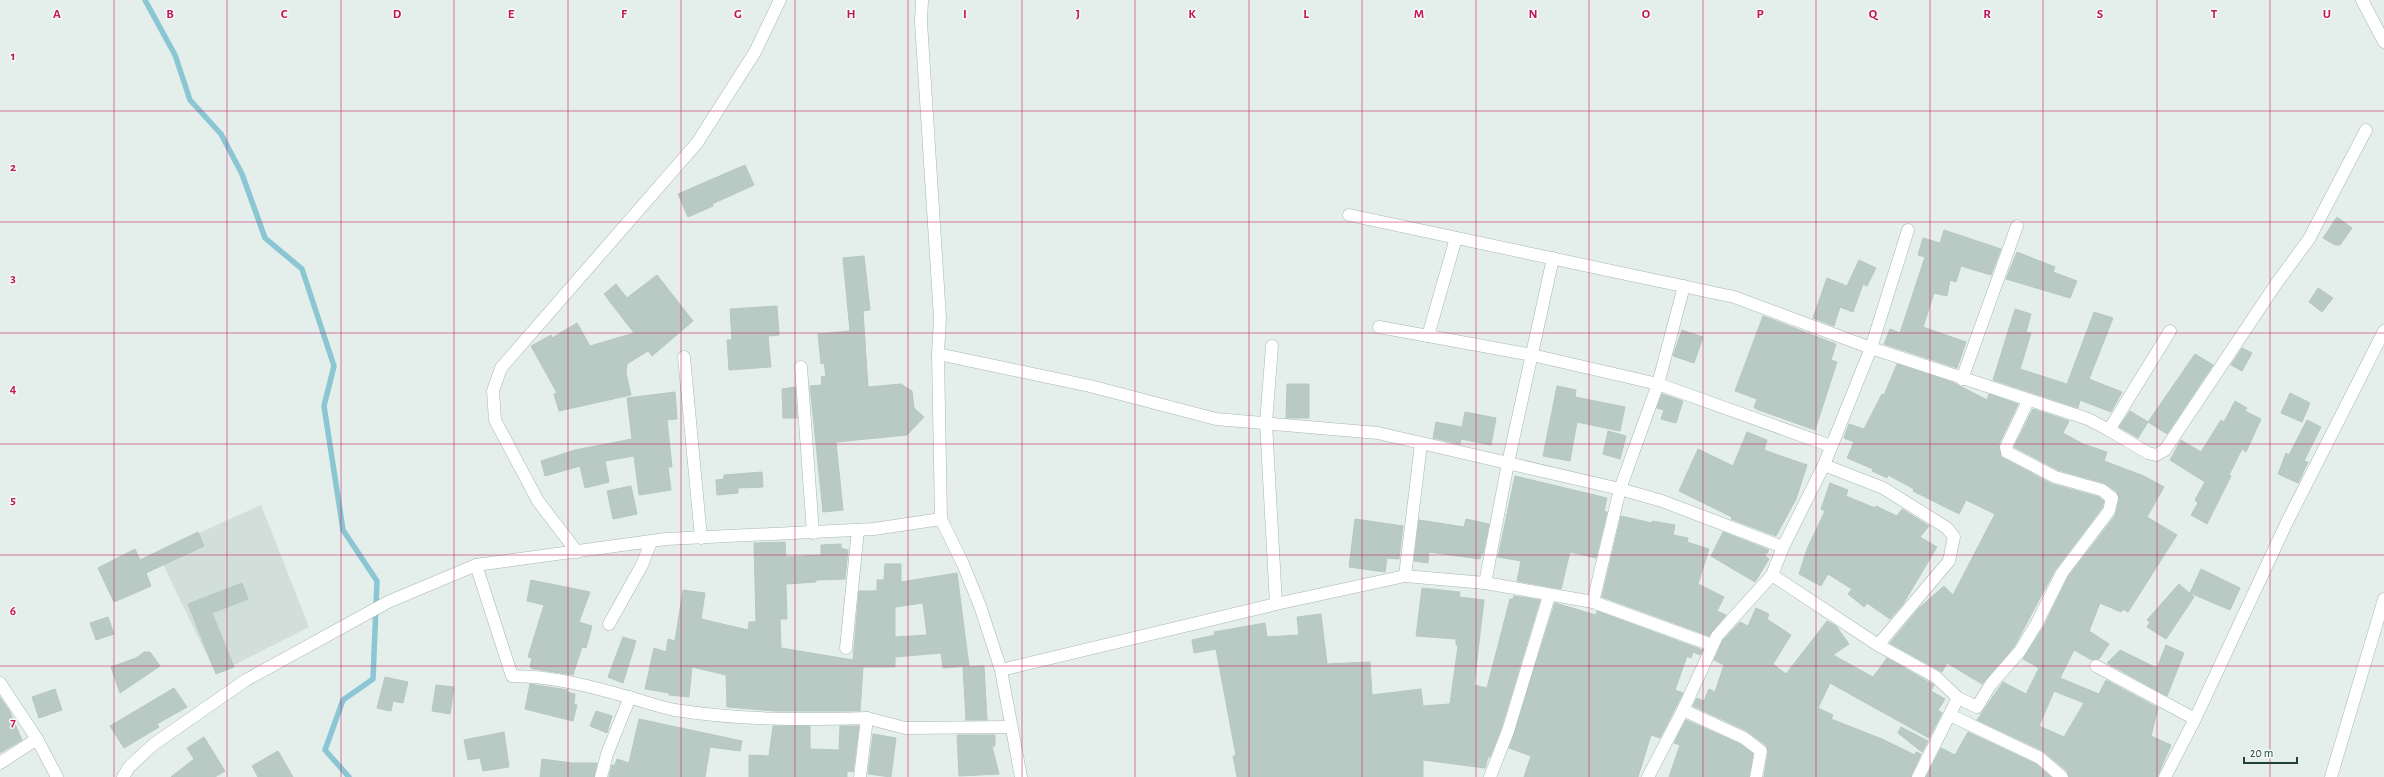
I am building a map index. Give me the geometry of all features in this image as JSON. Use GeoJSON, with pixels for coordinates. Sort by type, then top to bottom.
{"type":"FeatureCollection","features":[{"type":"Feature","properties":{"kind":"street"},"geometry":{"type":"LineString","coordinates":[[577,552],[538,501],[494,420],[493,391],[501,368],[697,143],[755,52],[780,0]]}},
{"type":"Feature","properties":{"kind":"street"},"geometry":{"type":"LineString","coordinates":[[922,0],[921,22],[940,318],[938,354],[941,519],[980,606],[1001,670],[1021,777]]}},
{"type":"Feature","properties":{"kind":"street"},"geometry":{"type":"LineString","coordinates":[[2362,0],[2384,42]]}},
{"type":"Feature","properties":{"kind":"street"},"geometry":{"type":"LineString","coordinates":[[1349,215],[1734,297],[1871,348],[2028,401],[2088,419],[2148,453],[2156,455],[2165,450],[2276,284],[2309,239],[2366,130]]}},
{"type":"Feature","properties":{"kind":"street"},"geometry":{"type":"LineString","coordinates":[[1962,379],[2017,226]]}},
{"type":"Feature","properties":{"kind":"street"},"geometry":{"type":"LineString","coordinates":[[1648,777],[1683,710],[1717,636],[1772,575],[1783,547],[1824,465],[1871,348],[1908,230]]}},
{"type":"Feature","properties":{"kind":"street"},"geometry":{"type":"LineString","coordinates":[[1428,336],[1456,238]]}},
{"type":"Feature","properties":{"kind":"street"},"geometry":{"type":"LineString","coordinates":[[1485,583],[1508,464],[1553,258]]}},
{"type":"Feature","properties":{"kind":"street"},"geometry":{"type":"LineString","coordinates":[[1593,602],[1620,489],[1658,384],[1684,286]]}},
{"type":"Feature","properties":{"kind":"street"},"geometry":{"type":"LineString","coordinates":[[1379,327],[1532,355],[1658,384],[1831,446]]}},
{"type":"Feature","properties":{"kind":"street"},"geometry":{"type":"LineString","coordinates":[[2109,430],[2170,331]]}},
{"type":"Feature","properties":{"kind":"street"},"geometry":{"type":"LineString","coordinates":[[2165,777],[2195,719],[2287,522],[2384,331]]}},
{"type":"Feature","properties":{"kind":"street"},"geometry":{"type":"LineString","coordinates":[[1272,346],[1266,423],[1276,604]]}},
{"type":"Feature","properties":{"kind":"street"},"geometry":{"type":"LineString","coordinates":[[938,354],[1090,386],[1216,419],[1378,433],[1620,489],[1662,501],[1783,547]]}},
{"type":"Feature","properties":{"kind":"street"},"geometry":{"type":"LineString","coordinates":[[684,356],[701,538]]}},
{"type":"Feature","properties":{"kind":"street"},"geometry":{"type":"LineString","coordinates":[[801,367],[813,533]]}},
{"type":"Feature","properties":{"kind":"street"},"geometry":{"type":"LineString","coordinates":[[1772,575],[1878,645],[1936,677],[1958,698],[1977,707],[1991,684],[2020,651],[2037,624],[2062,573],[2109,511],[2112,498],[2102,490],[2055,478],[2007,452],[2006,448],[2028,401]]}},
{"type":"Feature","properties":{"kind":"street"},"geometry":{"type":"LineString","coordinates":[[1405,576],[1421,444]]}},
{"type":"Feature","properties":{"kind":"street"},"geometry":{"type":"LineString","coordinates":[[1824,465],[1883,488],[1947,528],[1954,537],[1949,561],[1878,645]]}},
{"type":"Feature","properties":{"kind":"street"},"geometry":{"type":"LineString","coordinates":[[123,777],[129,768],[154,744],[246,680],[388,602],[476,565],[651,542],[858,530],[941,519]]}},
{"type":"Feature","properties":{"kind":"street"},"geometry":{"type":"LineString","coordinates":[[846,648],[858,530]]}},
{"type":"Feature","properties":{"kind":"street"},"geometry":{"type":"LineString","coordinates":[[609,624],[642,565],[651,542]]}},
{"type":"Feature","properties":{"kind":"street"},"geometry":{"type":"LineString","coordinates":[[476,565],[512,676],[528,676],[585,684],[674,710],[734,717],[804,720],[866,718],[905,728],[1011,727]]}},
{"type":"Feature","properties":{"kind":"street"},"geometry":{"type":"LineString","coordinates":[[1001,670],[1276,604],[1405,576],[1485,583],[1549,596],[1593,602],[1712,645]]}},
{"type":"Feature","properties":{"kind":"street"},"geometry":{"type":"LineString","coordinates":[[1490,777],[1508,730],[1549,596]]}},
{"type":"Feature","properties":{"kind":"street"},"geometry":{"type":"LineString","coordinates":[[2331,777],[2384,600]]}},
{"type":"Feature","properties":{"kind":"street"},"geometry":{"type":"LineString","coordinates":[[2096,666],[2195,719]]}},
{"type":"Feature","properties":{"kind":"street"},"geometry":{"type":"LineString","coordinates":[[0,683],[36,739],[57,777]]}},
{"type":"Feature","properties":{"kind":"street"},"geometry":{"type":"LineString","coordinates":[[601,777],[607,754],[630,697]]}},
{"type":"Feature","properties":{"kind":"street"},"geometry":{"type":"LineString","coordinates":[[1918,777],[1958,698]]}},
{"type":"Feature","properties":{"kind":"street"},"geometry":{"type":"LineString","coordinates":[[1683,710],[1744,738],[1761,751],[1756,777]]}},
{"type":"Feature","properties":{"kind":"street"},"geometry":{"type":"LineString","coordinates":[[1950,715],[2040,758],[2062,777]]}},
{"type":"Feature","properties":{"kind":"street"},"geometry":{"type":"LineString","coordinates":[[860,777],[866,718]]}},
{"type":"Feature","properties":{"kind":"street"},"geometry":{"type":"LineString","coordinates":[[0,763],[36,739]]}},
{"type":"Feature","properties":{"kind":"shaded area"},"geometry":{"type":"Polygon","coordinates":[[[261,505],[309,627],[216,674],[157,552],[261,505]]]}},
{"type":"Feature","properties":{"kind":"building"},"geometry":{"type":"Polygon","coordinates":[[[745,165],[754,185],[712,204],[713,206],[688,217],[678,194],[745,165]]]}},
{"type":"Feature","properties":{"kind":"building"},"geometry":{"type":"Polygon","coordinates":[[[2337,217],[2352,228],[2340,245],[2335,245],[2323,238],[2337,217]]]}},
{"type":"Feature","properties":{"kind":"building"},"geometry":{"type":"Polygon","coordinates":[[[1944,230],[2001,249],[1991,275],[1961,266],[1956,282],[1950,280],[1947,296],[1934,293],[1923,327],[1966,342],[1957,368],[1884,344],[1890,329],[1900,333],[1925,257],[1918,255],[1923,238],[1940,243],[1944,230]]]}},
{"type":"Feature","properties":{"kind":"building"},"geometry":{"type":"Polygon","coordinates":[[[2017,252],[2055,267],[2053,272],[2077,281],[2070,298],[2006,279],[2017,252]]]}},
{"type":"Feature","properties":{"kind":"building"},"geometry":{"type":"Polygon","coordinates":[[[864,256],[870,310],[863,311],[868,387],[901,384],[912,391],[914,408],[924,417],[907,435],[836,442],[843,510],[823,512],[810,386],[822,385],[821,377],[826,376],[824,363],[821,364],[818,334],[850,331],[843,258],[864,256]]]}},
{"type":"Feature","properties":{"kind":"building"},"geometry":{"type":"Polygon","coordinates":[[[1859,260],[1876,268],[1867,286],[1863,284],[1853,312],[1840,307],[1834,326],[1813,318],[1827,278],[1847,286],[1859,260]]]}},
{"type":"Feature","properties":{"kind":"building"},"geometry":{"type":"Polygon","coordinates":[[[657,275],[693,321],[652,356],[648,351],[627,364],[626,373],[631,395],[559,411],[554,394],[557,393],[531,346],[551,335],[552,338],[577,323],[590,346],[634,333],[604,294],[616,284],[627,298],[657,275]]]}},
{"type":"Feature","properties":{"kind":"building"},"geometry":{"type":"Polygon","coordinates":[[[2318,288],[2333,298],[2322,312],[2309,302],[2318,288]]]}},
{"type":"Feature","properties":{"kind":"building"},"geometry":{"type":"Polygon","coordinates":[[[777,306],[779,335],[768,336],[771,367],[729,370],[727,340],[732,340],[730,309],[777,306]]]}},
{"type":"Feature","properties":{"kind":"building"},"geometry":{"type":"Polygon","coordinates":[[[2015,309],[2031,314],[2026,332],[2031,333],[2020,369],[2067,384],[2094,312],[2113,318],[2089,379],[2122,392],[2111,412],[2080,400],[2078,408],[1993,380],[2015,309]]]}},
{"type":"Feature","properties":{"kind":"building"},"geometry":{"type":"Polygon","coordinates":[[[1763,316],[1836,344],[1831,360],[1837,362],[1815,430],[1756,409],[1754,407],[1757,399],[1735,391],[1763,316]]]}},
{"type":"Feature","properties":{"kind":"building"},"geometry":{"type":"Polygon","coordinates":[[[1682,330],[1703,337],[1694,363],[1673,356],[1682,330]]]}},
{"type":"Feature","properties":{"kind":"building"},"geometry":{"type":"Polygon","coordinates":[[[2242,348],[2252,353],[2242,371],[2231,365],[2242,348]]]}},
{"type":"Feature","properties":{"kind":"building"},"geometry":{"type":"Polygon","coordinates":[[[2195,354],[2213,365],[2167,434],[2148,422],[2195,354]]]}},
{"type":"Feature","properties":{"kind":"building"},"geometry":{"type":"Polygon","coordinates":[[[1897,364],[1952,382],[1987,400],[1989,394],[2018,404],[1999,444],[2001,457],[2052,484],[2099,497],[2104,501],[2102,508],[2055,570],[2014,647],[1982,684],[1947,663],[1942,672],[1890,643],[1919,608],[1944,586],[1953,595],[1995,514],[1966,500],[1959,514],[1913,491],[1914,489],[1888,475],[1887,478],[1872,471],[1873,469],[1847,458],[1854,442],[1844,438],[1849,424],[1864,429],[1882,394],[1884,395],[1897,364]]]}},
{"type":"Feature","properties":{"kind":"building"},"geometry":{"type":"Polygon","coordinates":[[[1287,384],[1309,384],[1309,418],[1286,418],[1287,384]]]}},
{"type":"Feature","properties":{"kind":"building"},"geometry":{"type":"Polygon","coordinates":[[[1557,386],[1576,390],[1575,397],[1625,407],[1620,431],[1577,422],[1570,461],[1543,456],[1557,386]]]}},
{"type":"Feature","properties":{"kind":"building"},"geometry":{"type":"Polygon","coordinates":[[[795,387],[797,418],[783,418],[782,389],[795,387]]]}},
{"type":"Feature","properties":{"kind":"building"},"geometry":{"type":"Polygon","coordinates":[[[675,392],[677,419],[667,420],[672,467],[668,467],[671,490],[639,495],[634,456],[605,461],[609,482],[585,488],[580,466],[545,476],[541,461],[575,450],[632,439],[627,398],[675,392]]]}},
{"type":"Feature","properties":{"kind":"building"},"geometry":{"type":"Polygon","coordinates":[[[2290,393],[2310,403],[2302,422],[2281,413],[2290,393]]]}},
{"type":"Feature","properties":{"kind":"building"},"geometry":{"type":"Polygon","coordinates":[[[1662,394],[1683,401],[1676,423],[1661,419],[1664,410],[1657,408],[1662,394]]]}},
{"type":"Feature","properties":{"kind":"building"},"geometry":{"type":"Polygon","coordinates":[[[2235,401],[2247,408],[2245,411],[2261,419],[2246,452],[2242,449],[2229,475],[2231,476],[2207,524],[2191,515],[2198,503],[2195,500],[2205,482],[2170,460],[2181,440],[2201,452],[2221,420],[2224,422],[2235,401]]]}},
{"type":"Feature","properties":{"kind":"building"},"geometry":{"type":"Polygon","coordinates":[[[2033,409],[2069,421],[2063,433],[2083,444],[2107,452],[2104,461],[2144,476],[2164,487],[2147,517],[2177,535],[2128,612],[2123,609],[2121,612],[2100,603],[2089,631],[2109,644],[2099,659],[2092,660],[2074,650],[2060,678],[2099,694],[2106,680],[2158,708],[2151,736],[2171,745],[2157,777],[2069,777],[2067,771],[2043,751],[1977,720],[2003,682],[2026,694],[2039,668],[2023,659],[2044,626],[2068,577],[2115,516],[2119,500],[2117,492],[2104,483],[2058,470],[2014,447],[2033,409]],[[2054,691],[2039,726],[2064,737],[2084,703],[2054,691]]]}},
{"type":"Feature","properties":{"kind":"building"},"geometry":{"type":"Polygon","coordinates":[[[2130,411],[2148,422],[2138,438],[2119,427],[2130,411]]]}},
{"type":"Feature","properties":{"kind":"building"},"geometry":{"type":"Polygon","coordinates":[[[1465,412],[1496,418],[1491,445],[1461,439],[1460,444],[1433,438],[1436,422],[1462,427],[1465,412]]]}},
{"type":"Feature","properties":{"kind":"building"},"geometry":{"type":"Polygon","coordinates":[[[2307,420],[2321,427],[2304,461],[2308,462],[2298,483],[2278,474],[2286,453],[2289,455],[2307,420]]]}},
{"type":"Feature","properties":{"kind":"building"},"geometry":{"type":"Polygon","coordinates":[[[1608,431],[1626,436],[1620,459],[1603,454],[1608,431]]]}},
{"type":"Feature","properties":{"kind":"building"},"geometry":{"type":"Polygon","coordinates":[[[1747,432],[1767,440],[1764,450],[1807,465],[1796,499],[1776,536],[1731,519],[1732,517],[1679,491],[1698,449],[1733,466],[1747,432]]]}},
{"type":"Feature","properties":{"kind":"building"},"geometry":{"type":"Polygon","coordinates":[[[762,472],[763,487],[738,488],[738,493],[717,495],[716,480],[724,479],[724,475],[762,472]]]}},
{"type":"Feature","properties":{"kind":"building"},"geometry":{"type":"Polygon","coordinates":[[[1515,476],[1607,498],[1604,511],[1607,512],[1596,558],[1570,552],[1561,589],[1517,581],[1521,561],[1498,557],[1515,476]]]}},
{"type":"Feature","properties":{"kind":"building"},"geometry":{"type":"Polygon","coordinates":[[[1830,483],[1848,490],[1846,496],[1875,508],[1876,506],[1897,516],[1902,509],[1929,526],[1920,537],[1937,547],[1903,604],[1890,619],[1867,603],[1864,607],[1848,594],[1852,589],[1828,574],[1821,586],[1799,574],[1807,549],[1825,511],[1821,509],[1830,483]]]}},
{"type":"Feature","properties":{"kind":"building"},"geometry":{"type":"Polygon","coordinates":[[[631,486],[637,514],[613,519],[607,491],[631,486]]]}},
{"type":"Feature","properties":{"kind":"building"},"geometry":{"type":"Polygon","coordinates":[[[1621,516],[1652,523],[1652,521],[1675,525],[1673,535],[1688,538],[1687,542],[1709,549],[1698,584],[1724,597],[1717,611],[1726,615],[1709,636],[1602,597],[1621,516]]]}},
{"type":"Feature","properties":{"kind":"building"},"geometry":{"type":"Polygon","coordinates":[[[1355,519],[1403,526],[1399,559],[1387,558],[1385,572],[1349,567],[1355,519]]]}},
{"type":"Feature","properties":{"kind":"building"},"geometry":{"type":"Polygon","coordinates":[[[1466,519],[1489,524],[1483,554],[1481,553],[1480,559],[1429,552],[1428,563],[1414,561],[1419,520],[1464,527],[1466,519]]]}},
{"type":"Feature","properties":{"kind":"building"},"geometry":{"type":"Polygon","coordinates":[[[198,532],[204,546],[146,573],[151,586],[114,602],[98,568],[135,549],[140,560],[198,532]]]}},
{"type":"Feature","properties":{"kind":"building"},"geometry":{"type":"Polygon","coordinates":[[[1723,532],[1769,550],[1765,556],[1769,559],[1755,582],[1711,556],[1723,532]]]}},
{"type":"Feature","properties":{"kind":"building"},"geometry":{"type":"Polygon","coordinates":[[[785,542],[786,557],[821,555],[821,545],[841,544],[841,548],[848,550],[845,579],[816,580],[816,582],[786,584],[787,619],[780,619],[781,648],[853,660],[859,591],[877,591],[877,580],[884,580],[885,564],[901,564],[901,582],[957,573],[969,666],[943,668],[941,653],[895,657],[895,667],[863,667],[860,711],[775,711],[727,707],[726,675],[692,667],[689,697],[669,695],[669,693],[645,689],[654,648],[666,652],[668,639],[675,641],[683,590],[705,593],[701,619],[748,630],[749,622],[756,622],[754,543],[785,542]],[[923,603],[895,607],[895,637],[927,635],[923,603]]]}},
{"type":"Feature","properties":{"kind":"building"},"geometry":{"type":"Polygon","coordinates":[[[2201,569],[2240,588],[2230,610],[2190,593],[2201,569]]]}},
{"type":"Feature","properties":{"kind":"building"},"geometry":{"type":"Polygon","coordinates":[[[531,580],[590,592],[579,622],[592,626],[586,648],[582,647],[573,675],[533,669],[530,667],[532,658],[528,657],[544,605],[527,601],[531,580]]]}},
{"type":"Feature","properties":{"kind":"building"},"geometry":{"type":"Polygon","coordinates":[[[242,583],[248,599],[212,613],[234,667],[216,674],[188,604],[242,583]]]}},
{"type":"Feature","properties":{"kind":"building"},"geometry":{"type":"Polygon","coordinates":[[[2179,584],[2194,597],[2166,639],[2147,627],[2150,622],[2147,620],[2179,584]]]}},
{"type":"Feature","properties":{"kind":"building"},"geometry":{"type":"Polygon","coordinates":[[[1422,588],[1460,592],[1459,597],[1484,600],[1474,685],[1487,688],[1510,599],[1513,599],[1514,596],[1540,600],[1501,729],[1490,757],[1488,757],[1485,768],[1423,760],[1423,777],[1237,777],[1233,756],[1236,756],[1216,649],[1194,653],[1192,640],[1215,635],[1214,632],[1265,623],[1267,637],[1299,635],[1297,617],[1321,614],[1327,664],[1370,662],[1372,695],[1421,689],[1423,706],[1450,704],[1458,646],[1456,645],[1456,639],[1416,636],[1422,588]]]}},
{"type":"Feature","properties":{"kind":"building"},"geometry":{"type":"Polygon","coordinates":[[[1555,603],[1596,615],[1597,611],[1703,650],[1700,655],[1693,652],[1691,658],[1687,656],[1675,690],[1683,693],[1660,738],[1651,735],[1638,777],[1524,777],[1531,756],[1509,748],[1555,603]]]}},
{"type":"Feature","properties":{"kind":"building"},"geometry":{"type":"Polygon","coordinates":[[[1756,608],[1769,614],[1767,619],[1791,635],[1773,664],[1786,674],[1827,621],[1836,626],[1849,644],[1833,655],[1873,677],[1887,658],[1934,685],[1931,691],[1945,699],[1938,710],[1942,713],[1929,738],[1830,683],[1818,708],[1833,715],[1831,719],[1882,739],[1915,755],[1916,752],[1921,754],[1911,777],[1764,777],[1768,752],[1766,745],[1747,731],[1693,706],[1697,698],[1704,701],[1709,689],[1715,692],[1724,665],[1714,660],[1723,640],[1740,622],[1748,626],[1756,608]]]}},
{"type":"Feature","properties":{"kind":"building"},"geometry":{"type":"Polygon","coordinates":[[[108,617],[114,634],[96,640],[90,623],[108,617]]]}},
{"type":"Feature","properties":{"kind":"building"},"geometry":{"type":"Polygon","coordinates":[[[623,637],[636,641],[623,683],[608,677],[623,637]]]}},
{"type":"Feature","properties":{"kind":"building"},"geometry":{"type":"Polygon","coordinates":[[[2166,645],[2184,653],[2167,696],[2107,663],[2120,650],[2157,668],[2166,645]]]}},
{"type":"Feature","properties":{"kind":"building"},"geometry":{"type":"Polygon","coordinates":[[[144,652],[150,652],[160,666],[120,693],[111,667],[136,658],[144,652]]]}},
{"type":"Feature","properties":{"kind":"building"},"geometry":{"type":"Polygon","coordinates":[[[984,666],[987,720],[966,720],[963,667],[984,666]]]}},
{"type":"Feature","properties":{"kind":"building"},"geometry":{"type":"Polygon","coordinates":[[[385,677],[408,682],[403,703],[393,701],[391,711],[377,708],[385,677]]]}},
{"type":"Feature","properties":{"kind":"building"},"geometry":{"type":"Polygon","coordinates":[[[530,684],[568,690],[567,692],[575,694],[574,704],[577,705],[573,721],[525,709],[530,684]]]}},
{"type":"Feature","properties":{"kind":"building"},"geometry":{"type":"Polygon","coordinates":[[[436,685],[454,687],[450,714],[432,711],[436,685]]]}},
{"type":"Feature","properties":{"kind":"building"},"geometry":{"type":"Polygon","coordinates":[[[174,688],[187,707],[157,724],[159,727],[124,748],[110,726],[174,688]]]}},
{"type":"Feature","properties":{"kind":"building"},"geometry":{"type":"Polygon","coordinates":[[[55,689],[62,710],[39,718],[32,697],[55,689]]]}},
{"type":"Feature","properties":{"kind":"building"},"geometry":{"type":"Polygon","coordinates":[[[0,697],[9,710],[22,740],[0,753],[0,697]]]}},
{"type":"Feature","properties":{"kind":"building"},"geometry":{"type":"Polygon","coordinates":[[[596,711],[612,716],[607,733],[590,726],[596,711]]]}},
{"type":"Feature","properties":{"kind":"building"},"geometry":{"type":"Polygon","coordinates":[[[639,719],[742,741],[740,751],[710,747],[705,777],[609,777],[612,765],[615,765],[617,759],[629,763],[639,719]]]}},
{"type":"Feature","properties":{"kind":"building"},"geometry":{"type":"Polygon","coordinates":[[[1686,720],[1740,744],[1753,754],[1749,777],[1669,777],[1680,745],[1674,743],[1686,720]]]}},
{"type":"Feature","properties":{"kind":"building"},"geometry":{"type":"Polygon","coordinates":[[[773,726],[810,726],[810,749],[839,750],[840,726],[859,726],[853,772],[847,771],[847,777],[749,777],[749,755],[769,756],[773,726]]]}},
{"type":"Feature","properties":{"kind":"building"},"geometry":{"type":"Polygon","coordinates":[[[1901,727],[1928,741],[1922,752],[1898,733],[1901,727]]]}},
{"type":"Feature","properties":{"kind":"building"},"geometry":{"type":"Polygon","coordinates":[[[504,732],[509,767],[483,771],[480,758],[468,760],[464,740],[504,732]]]}},
{"type":"Feature","properties":{"kind":"building"},"geometry":{"type":"Polygon","coordinates":[[[1968,732],[2036,764],[2051,777],[1926,777],[1941,748],[1955,755],[1968,732]]]}},
{"type":"Feature","properties":{"kind":"building"},"geometry":{"type":"Polygon","coordinates":[[[873,734],[896,738],[891,777],[868,774],[873,734]]]}},
{"type":"Feature","properties":{"kind":"building"},"geometry":{"type":"Polygon","coordinates":[[[957,735],[995,735],[995,746],[992,746],[999,774],[959,776],[957,735]]]}},
{"type":"Feature","properties":{"kind":"building"},"geometry":{"type":"Polygon","coordinates":[[[204,737],[225,771],[215,777],[171,777],[194,759],[187,748],[204,737]]]}},
{"type":"Feature","properties":{"kind":"building"},"geometry":{"type":"Polygon","coordinates":[[[278,751],[293,777],[258,777],[252,766],[278,751]]]}},
{"type":"Feature","properties":{"kind":"building"},"geometry":{"type":"Polygon","coordinates":[[[542,759],[572,763],[597,763],[594,777],[540,777],[542,759]]]}},
{"type":"Feature","properties":{"kind":"waterway"},"geometry":{"type":"LineString","coordinates":[[145,0],[175,55],[190,100],[221,134],[242,174],[265,238],[302,269],[334,366],[324,406],[343,530],[377,581],[373,679],[343,700],[325,750],[349,777]]}}]}
